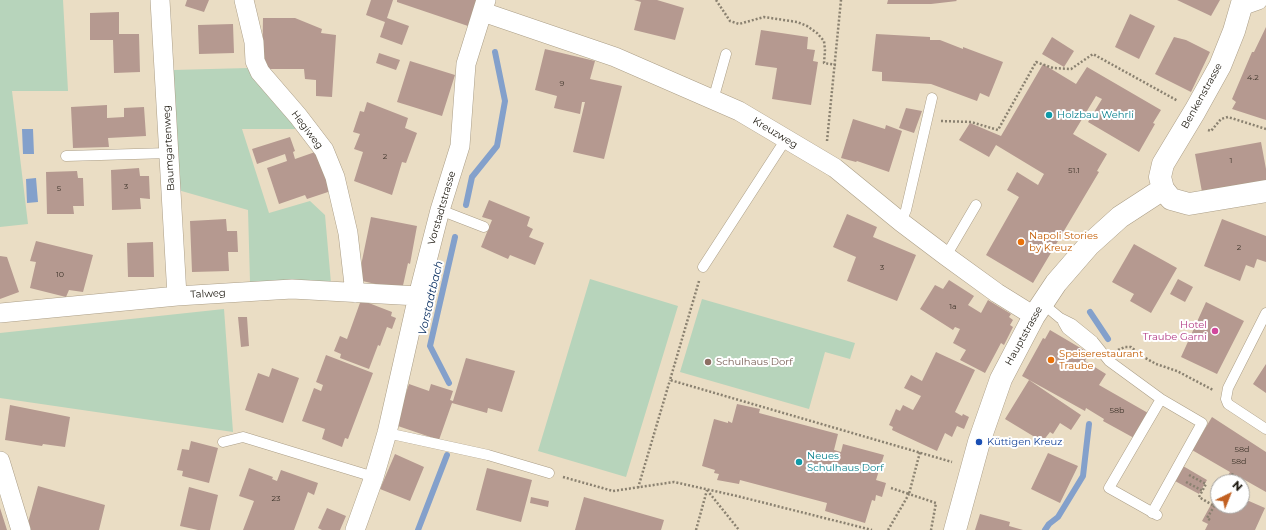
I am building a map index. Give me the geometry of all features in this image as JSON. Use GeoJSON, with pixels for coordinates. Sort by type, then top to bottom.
{"type":"FeatureCollection","features":[{"type":"Feature","properties":{"kind":"street","name":"Baumgartenweg"},"geometry":{"type":"LineString","coordinates":[[160,0],[177,296]]}},
{"type":"Feature","properties":{"kind":"street","name":"Hegiweg"},"geometry":{"type":"LineString","coordinates":[[244,0],[254,42],[255,61],[260,72],[298,116],[324,150],[335,177],[348,233],[355,293]]}},
{"type":"Feature","properties":{"kind":"street","name":"Benkenstrasse"},"geometry":{"type":"LineString","coordinates":[[1164,189],[1160,177],[1163,164],[1193,116],[1220,66],[1247,2]]}},
{"type":"Feature","properties":{"kind":"street","name":"Kreuzweg"},"geometry":{"type":"LineString","coordinates":[[484,6],[615,57],[739,111],[835,168],[901,222],[946,256],[1038,310]]}},
{"type":"Feature","properties":{"kind":"street","name":"Vorstadtstrasse"},"geometry":{"type":"LineString","coordinates":[[355,530],[374,477],[387,433],[418,296],[440,210],[460,146],[466,64],[484,6]]}},
{"type":"Feature","properties":{"kind":"street"},"geometry":{"type":"LineString","coordinates":[[1164,189],[1172,199],[1189,204],[1266,191]]}},
{"type":"Feature","properties":{"kind":"street","name":"Hauptstrasse"},"geometry":{"type":"LineString","coordinates":[[955,530],[978,442],[1001,379],[1038,310],[1070,265],[1089,245],[1120,217],[1164,189]]}},
{"type":"Feature","properties":{"kind":"street","name":"Talweg"},"geometry":{"type":"LineString","coordinates":[[0,313],[177,296],[292,289],[418,296]]}},
{"type":"Feature","properties":{"kind":"street"},"geometry":{"type":"LineString","coordinates":[[0,461],[21,530]]}},
{"type":"Feature","properties":{"kind":"lane"},"geometry":{"type":"LineString","coordinates":[[713,100],[726,54]]}},
{"type":"Feature","properties":{"kind":"lane"},"geometry":{"type":"LineString","coordinates":[[901,222],[906,210],[932,98]]}},
{"type":"Feature","properties":{"kind":"lane"},"geometry":{"type":"LineString","coordinates":[[704,267],[786,139]]}},
{"type":"Feature","properties":{"kind":"lane"},"geometry":{"type":"LineString","coordinates":[[66,156],[169,153]]}},
{"type":"Feature","properties":{"kind":"lane"},"geometry":{"type":"LineString","coordinates":[[946,256],[976,205]]}},
{"type":"Feature","properties":{"kind":"lane"},"geometry":{"type":"LineString","coordinates":[[440,210],[484,227]]}},
{"type":"Feature","properties":{"kind":"lane"},"geometry":{"type":"LineString","coordinates":[[1038,310],[1060,318],[1067,329],[1090,347],[1106,357],[1161,398],[1202,423],[1154,514],[1109,488],[1161,398]]}},
{"type":"Feature","properties":{"kind":"lane"},"geometry":{"type":"LineString","coordinates":[[1266,314],[1228,388],[1226,399],[1228,404],[1266,429]]}},
{"type":"Feature","properties":{"kind":"lane"},"geometry":{"type":"LineString","coordinates":[[387,433],[488,455],[549,473]]}},
{"type":"Feature","properties":{"kind":"lane"},"geometry":{"type":"LineString","coordinates":[[223,442],[243,437],[374,477]]}},
{"type":"Feature","properties":{"kind":"path"},"geometry":{"type":"LineString","coordinates":[[716,0],[730,21],[739,24],[764,17],[797,22],[807,26],[824,40],[824,63],[836,65]]}},
{"type":"Feature","properties":{"kind":"path"},"geometry":{"type":"LineString","coordinates":[[820,159],[826,150],[836,65],[841,0]]}},
{"type":"Feature","properties":{"kind":"path"},"geometry":{"type":"LineString","coordinates":[[927,121],[972,122],[998,130],[1036,62],[1053,68],[1071,69],[1093,54],[1193,116],[1211,131],[1221,119],[1228,117],[1266,129]]}},
{"type":"Feature","properties":{"kind":"path"},"geometry":{"type":"LineString","coordinates":[[638,488],[704,267]]}},
{"type":"Feature","properties":{"kind":"path"},"geometry":{"type":"LineString","coordinates":[[1106,357],[1116,350],[1125,347],[1132,347],[1142,356],[1156,364],[1177,371],[1214,390],[1226,399]]}},
{"type":"Feature","properties":{"kind":"path"},"geometry":{"type":"LineString","coordinates":[[670,380],[952,462]]}},
{"type":"Feature","properties":{"kind":"path"},"geometry":{"type":"LineString","coordinates":[[888,530],[909,494],[920,452]]}},
{"type":"Feature","properties":{"kind":"path"},"geometry":{"type":"LineString","coordinates":[[549,473],[613,491],[674,482],[738,496],[872,530]]}},
{"type":"Feature","properties":{"kind":"path"},"geometry":{"type":"LineString","coordinates":[[1188,474],[1206,484],[1199,497],[1210,504]]}},
{"type":"Feature","properties":{"kind":"path"},"geometry":{"type":"LineString","coordinates":[[1189,484],[1203,491]]}},
{"type":"Feature","properties":{"kind":"path"},"geometry":{"type":"LineString","coordinates":[[891,488],[936,503],[931,530]]}},
{"type":"Feature","properties":{"kind":"path"},"geometry":{"type":"LineString","coordinates":[[696,530],[707,489]]}},
{"type":"Feature","properties":{"kind":"path"},"geometry":{"type":"LineString","coordinates":[[707,489],[739,530]]}},
{"type":"Feature","properties":{"kind":"path"},"geometry":{"type":"LineString","coordinates":[[1210,513],[1207,518],[1210,520]]}},
{"type":"Feature","properties":{"kind":"green space"},"geometry":{"type":"Polygon","coordinates":[[[0,0],[63,0],[68,91],[12,91],[28,224],[0,227],[0,0]]]}},
{"type":"Feature","properties":{"kind":"green space"},"geometry":{"type":"Polygon","coordinates":[[[248,68],[298,129],[242,129],[269,213],[310,201],[325,215],[331,283],[250,282],[248,210],[178,190],[173,70],[248,68]]]}},
{"type":"Feature","properties":{"kind":"green space"},"geometry":{"type":"Polygon","coordinates":[[[590,279],[678,306],[626,477],[538,451],[590,279]]]}},
{"type":"Feature","properties":{"kind":"green space"},"geometry":{"type":"Polygon","coordinates":[[[702,299],[855,343],[850,359],[825,352],[809,409],[680,372],[702,299]]]}},
{"type":"Feature","properties":{"kind":"green space"},"geometry":{"type":"Polygon","coordinates":[[[224,309],[233,432],[0,398],[0,333],[224,309]]]}},
{"type":"Feature","properties":{"kind":"water"},"geometry":{"type":"Polygon","coordinates":[[[22,129],[33,129],[34,154],[23,154],[22,129]]]}},
{"type":"Feature","properties":{"kind":"water"},"geometry":{"type":"Polygon","coordinates":[[[36,178],[38,202],[27,203],[26,179],[36,178]]]}},
{"type":"Feature","properties":{"kind":"building"},"geometry":{"type":"Polygon","coordinates":[[[187,0],[209,0],[204,12],[185,6],[187,0]]]}},
{"type":"Feature","properties":{"kind":"building"},"geometry":{"type":"Polygon","coordinates":[[[371,0],[393,0],[387,18],[409,26],[402,45],[380,37],[385,22],[366,15],[371,0]]]}},
{"type":"Feature","properties":{"kind":"building"},"geometry":{"type":"Polygon","coordinates":[[[397,0],[477,0],[468,26],[397,2],[397,0]]]}},
{"type":"Feature","properties":{"kind":"building"},"geometry":{"type":"Polygon","coordinates":[[[634,0],[657,0],[684,8],[675,40],[634,30],[641,2],[634,0]]]}},
{"type":"Feature","properties":{"kind":"building"},"geometry":{"type":"Polygon","coordinates":[[[888,0],[957,1],[931,4],[887,4],[888,0]]]}},
{"type":"Feature","properties":{"kind":"building"},"geometry":{"type":"Polygon","coordinates":[[[1177,0],[1220,0],[1211,16],[1177,0]]]}},
{"type":"Feature","properties":{"kind":"building"},"geometry":{"type":"Polygon","coordinates":[[[119,12],[119,34],[139,34],[140,72],[114,73],[113,40],[90,40],[90,13],[119,12]]]}},
{"type":"Feature","properties":{"kind":"building"},"geometry":{"type":"Polygon","coordinates":[[[1130,14],[1155,26],[1139,59],[1115,47],[1130,14]]]}},
{"type":"Feature","properties":{"kind":"building"},"geometry":{"type":"Polygon","coordinates":[[[263,18],[295,18],[322,29],[321,33],[336,35],[332,97],[316,96],[316,80],[305,79],[304,69],[262,69],[263,18]]]}},
{"type":"Feature","properties":{"kind":"building"},"geometry":{"type":"Polygon","coordinates":[[[233,24],[234,53],[199,54],[198,25],[233,24]]]}},
{"type":"Feature","properties":{"kind":"building"},"geometry":{"type":"Polygon","coordinates":[[[1266,27],[1266,120],[1232,109],[1236,102],[1232,99],[1252,52],[1254,52],[1266,27]]]}},
{"type":"Feature","properties":{"kind":"building"},"geometry":{"type":"Polygon","coordinates":[[[761,30],[808,37],[807,49],[815,50],[813,61],[818,62],[811,105],[772,99],[777,68],[755,65],[761,30]]]}},
{"type":"Feature","properties":{"kind":"building"},"geometry":{"type":"Polygon","coordinates":[[[876,34],[930,37],[930,40],[940,40],[1003,62],[989,97],[980,93],[977,101],[931,84],[882,81],[882,72],[872,71],[876,34]]]}},
{"type":"Feature","properties":{"kind":"building"},"geometry":{"type":"Polygon","coordinates":[[[1052,37],[1074,51],[1064,67],[1042,54],[1052,37]]]}},
{"type":"Feature","properties":{"kind":"building"},"geometry":{"type":"Polygon","coordinates":[[[1174,37],[1186,40],[1210,52],[1191,92],[1155,74],[1174,37]]]}},
{"type":"Feature","properties":{"kind":"building"},"geometry":{"type":"Polygon","coordinates":[[[545,49],[595,61],[590,79],[622,86],[604,159],[573,152],[585,102],[582,102],[580,114],[554,108],[557,96],[535,90],[545,49]]]}},
{"type":"Feature","properties":{"kind":"building"},"geometry":{"type":"Polygon","coordinates":[[[379,53],[400,60],[396,70],[376,63],[379,53]]]}},
{"type":"Feature","properties":{"kind":"building"},"geometry":{"type":"Polygon","coordinates":[[[410,61],[455,75],[442,116],[397,102],[410,61]]]}},
{"type":"Feature","properties":{"kind":"building"},"geometry":{"type":"Polygon","coordinates":[[[1043,64],[1076,84],[1087,67],[1161,110],[1139,152],[1088,122],[1102,99],[1096,96],[1073,134],[1107,154],[1097,171],[1099,172],[1033,283],[986,255],[1019,197],[1007,190],[1017,172],[1038,185],[1044,174],[996,145],[989,157],[959,140],[970,123],[1001,136],[1043,64]]]}},
{"type":"Feature","properties":{"kind":"building"},"geometry":{"type":"Polygon","coordinates":[[[367,102],[408,118],[405,128],[417,133],[406,163],[402,162],[392,195],[354,181],[363,152],[354,149],[360,134],[353,132],[360,111],[364,112],[367,102]]]}},
{"type":"Feature","properties":{"kind":"building"},"geometry":{"type":"Polygon","coordinates":[[[107,105],[107,118],[124,117],[124,108],[144,107],[146,136],[108,138],[109,147],[73,148],[71,107],[107,105]]]}},
{"type":"Feature","properties":{"kind":"building"},"geometry":{"type":"Polygon","coordinates":[[[906,108],[922,111],[914,133],[899,128],[906,108]]]}},
{"type":"Feature","properties":{"kind":"building"},"geometry":{"type":"Polygon","coordinates":[[[853,119],[885,129],[886,125],[902,131],[889,172],[857,161],[841,158],[853,119]]]}},
{"type":"Feature","properties":{"kind":"building"},"geometry":{"type":"Polygon","coordinates":[[[290,137],[295,151],[293,152],[295,159],[318,151],[331,191],[307,199],[305,195],[279,204],[267,168],[287,161],[285,154],[257,164],[252,149],[290,137]]]}},
{"type":"Feature","properties":{"kind":"building"},"geometry":{"type":"Polygon","coordinates":[[[1261,142],[1266,169],[1266,181],[1202,192],[1195,154],[1261,142]]]}},
{"type":"Feature","properties":{"kind":"building"},"geometry":{"type":"Polygon","coordinates":[[[139,168],[140,176],[149,176],[150,199],[140,198],[141,209],[112,210],[111,170],[139,168]]]}},
{"type":"Feature","properties":{"kind":"building"},"geometry":{"type":"Polygon","coordinates":[[[77,171],[78,178],[83,178],[84,206],[73,206],[74,214],[47,214],[46,172],[77,171]]]}},
{"type":"Feature","properties":{"kind":"building"},"geometry":{"type":"Polygon","coordinates":[[[489,200],[530,217],[527,226],[533,229],[529,237],[544,243],[535,265],[510,255],[508,259],[481,247],[492,220],[482,217],[489,200]]]}},
{"type":"Feature","properties":{"kind":"building"},"geometry":{"type":"Polygon","coordinates":[[[847,214],[877,227],[873,237],[916,255],[897,301],[847,281],[856,257],[833,247],[847,214]]]}},
{"type":"Feature","properties":{"kind":"building"},"geometry":{"type":"Polygon","coordinates":[[[371,217],[417,226],[410,264],[408,263],[402,290],[358,280],[371,217]]]}},
{"type":"Feature","properties":{"kind":"building"},"geometry":{"type":"Polygon","coordinates":[[[226,219],[227,231],[237,231],[238,252],[228,252],[229,271],[192,272],[190,221],[226,219]]]}},
{"type":"Feature","properties":{"kind":"building"},"geometry":{"type":"Polygon","coordinates":[[[1222,219],[1266,236],[1266,262],[1257,259],[1254,268],[1246,265],[1240,281],[1204,266],[1222,219]]]}},
{"type":"Feature","properties":{"kind":"building"},"geometry":{"type":"Polygon","coordinates":[[[36,241],[93,255],[83,292],[69,290],[66,297],[30,288],[36,262],[30,261],[36,241]]]}},
{"type":"Feature","properties":{"kind":"building"},"geometry":{"type":"Polygon","coordinates":[[[153,242],[154,277],[128,277],[127,243],[153,242]]]}},
{"type":"Feature","properties":{"kind":"building"},"geometry":{"type":"Polygon","coordinates":[[[1134,244],[1177,268],[1151,313],[1130,301],[1134,294],[1112,282],[1134,244]]]}},
{"type":"Feature","properties":{"kind":"building"},"geometry":{"type":"Polygon","coordinates":[[[0,256],[7,257],[19,292],[0,299],[0,256]]]}},
{"type":"Feature","properties":{"kind":"building"},"geometry":{"type":"Polygon","coordinates":[[[1178,279],[1193,287],[1185,302],[1170,294],[1178,279]]]}},
{"type":"Feature","properties":{"kind":"building"},"geometry":{"type":"Polygon","coordinates":[[[949,280],[974,296],[968,305],[981,313],[988,300],[1011,314],[1009,317],[1013,320],[1010,325],[1013,327],[1004,345],[1001,343],[985,373],[960,360],[966,350],[953,343],[960,329],[955,327],[953,330],[920,309],[935,285],[943,289],[949,280]]]}},
{"type":"Feature","properties":{"kind":"building"},"geometry":{"type":"Polygon","coordinates":[[[361,300],[392,312],[391,316],[396,318],[392,329],[387,327],[369,369],[340,358],[341,354],[334,351],[340,336],[347,339],[361,300]]]}},
{"type":"Feature","properties":{"kind":"building","name":"Hotel Traube Garni"},"geometry":{"type":"Polygon","coordinates":[[[1206,302],[1244,321],[1217,374],[1181,357],[1206,302]]]}},
{"type":"Feature","properties":{"kind":"building"},"geometry":{"type":"Polygon","coordinates":[[[238,317],[247,317],[249,346],[241,347],[238,317]]]}},
{"type":"Feature","properties":{"kind":"building"},"geometry":{"type":"Polygon","coordinates":[[[1050,330],[1089,353],[1085,361],[1106,374],[1099,385],[1148,413],[1134,438],[1103,421],[1104,419],[1086,408],[1085,411],[1022,376],[1043,338],[1045,339],[1050,330]]]}},
{"type":"Feature","properties":{"kind":"building"},"geometry":{"type":"Polygon","coordinates":[[[936,352],[975,370],[955,412],[962,416],[963,414],[969,417],[964,429],[957,426],[952,437],[945,433],[937,451],[892,430],[893,427],[889,425],[896,409],[900,411],[903,405],[913,410],[921,396],[904,388],[911,375],[922,381],[936,352]]]}},
{"type":"Feature","properties":{"kind":"building"},"geometry":{"type":"Polygon","coordinates":[[[326,355],[373,373],[348,439],[345,438],[342,447],[322,439],[325,429],[302,421],[314,388],[321,391],[323,385],[316,382],[326,355]]]}},
{"type":"Feature","properties":{"kind":"building"},"geometry":{"type":"Polygon","coordinates":[[[466,358],[515,371],[502,412],[488,408],[487,413],[452,403],[439,440],[395,425],[409,384],[429,391],[431,384],[453,391],[450,400],[453,401],[466,358]]]}},
{"type":"Feature","properties":{"kind":"building"},"geometry":{"type":"Polygon","coordinates":[[[1266,364],[1266,393],[1253,384],[1266,364]]]}},
{"type":"Feature","properties":{"kind":"building"},"geometry":{"type":"Polygon","coordinates":[[[272,368],[299,378],[283,423],[245,410],[258,373],[269,377],[272,368]]]}},
{"type":"Feature","properties":{"kind":"building"},"geometry":{"type":"Polygon","coordinates":[[[1029,380],[1081,415],[1071,430],[1060,423],[1053,434],[1050,432],[1043,441],[1005,419],[1029,380]]]}},
{"type":"Feature","properties":{"kind":"building","name":"Neues Schulhaus Dorf"},"geometry":{"type":"Polygon","coordinates":[[[737,404],[760,409],[759,413],[838,434],[834,450],[841,452],[843,444],[884,455],[876,480],[886,483],[882,497],[876,495],[875,501],[872,500],[865,523],[825,511],[827,503],[740,480],[739,484],[717,480],[719,474],[714,473],[715,470],[702,466],[714,419],[732,423],[737,404]]]}},
{"type":"Feature","properties":{"kind":"building"},"geometry":{"type":"Polygon","coordinates":[[[10,405],[70,417],[65,447],[43,444],[42,446],[5,440],[10,405]]]}},
{"type":"Feature","properties":{"kind":"building"},"geometry":{"type":"Polygon","coordinates":[[[1212,417],[1266,452],[1266,492],[1250,483],[1250,474],[1229,474],[1230,472],[1192,450],[1212,417]]]}},
{"type":"Feature","properties":{"kind":"building"},"geometry":{"type":"Polygon","coordinates":[[[191,441],[218,448],[209,483],[182,476],[183,471],[177,470],[182,449],[189,450],[191,441]]]}},
{"type":"Feature","properties":{"kind":"building"},"geometry":{"type":"Polygon","coordinates":[[[1048,453],[1078,466],[1060,503],[1031,489],[1048,453]]]}},
{"type":"Feature","properties":{"kind":"building"},"geometry":{"type":"Polygon","coordinates":[[[395,454],[424,467],[410,501],[380,489],[395,454]]]}},
{"type":"Feature","properties":{"kind":"building"},"geometry":{"type":"Polygon","coordinates":[[[1183,466],[1207,480],[1199,494],[1175,481],[1183,466]]]}},
{"type":"Feature","properties":{"kind":"building"},"geometry":{"type":"Polygon","coordinates":[[[249,468],[273,477],[272,479],[277,481],[281,470],[318,483],[314,495],[308,492],[294,530],[243,530],[254,501],[239,496],[249,468]]]}},
{"type":"Feature","properties":{"kind":"building"},"geometry":{"type":"Polygon","coordinates":[[[487,468],[532,480],[521,522],[476,510],[487,468]]]}},
{"type":"Feature","properties":{"kind":"building"},"geometry":{"type":"Polygon","coordinates":[[[38,486],[105,505],[99,530],[26,530],[38,486]]]}},
{"type":"Feature","properties":{"kind":"building"},"geometry":{"type":"Polygon","coordinates":[[[189,487],[218,495],[210,530],[198,530],[180,526],[189,487]]]}},
{"type":"Feature","properties":{"kind":"building"},"geometry":{"type":"Polygon","coordinates":[[[531,497],[549,501],[548,507],[530,503],[531,497]]]}},
{"type":"Feature","properties":{"kind":"building"},"geometry":{"type":"Polygon","coordinates":[[[584,497],[664,520],[661,530],[575,530],[584,497]]]}},
{"type":"Feature","properties":{"kind":"building"},"geometry":{"type":"Polygon","coordinates":[[[1250,501],[1265,508],[1255,530],[1205,530],[1208,524],[1202,521],[1210,506],[1210,514],[1250,514],[1250,501]]]}},
{"type":"Feature","properties":{"kind":"building"},"geometry":{"type":"Polygon","coordinates":[[[0,508],[7,530],[0,530],[0,508]]]}},
{"type":"Feature","properties":{"kind":"building"},"geometry":{"type":"Polygon","coordinates":[[[327,508],[346,516],[340,530],[322,530],[318,528],[327,508]]]}},
{"type":"Feature","properties":{"kind":"building"},"geometry":{"type":"Polygon","coordinates":[[[980,514],[1010,522],[1009,526],[1023,530],[975,530],[980,514]]]}},
{"type":"Feature","properties":{"kind":"waterway","name":"Vorstadtbach"},"geometry":{"type":"LineString","coordinates":[[466,205],[472,177],[497,146],[505,101],[495,52]]}},
{"type":"Feature","properties":{"kind":"waterway","name":"Vorstadtbach"},"geometry":{"type":"LineString","coordinates":[[449,383],[430,346],[455,237]]}},
{"type":"Feature","properties":{"kind":"waterway"},"geometry":{"type":"LineString","coordinates":[[1090,312],[1108,339]]}},
{"type":"Feature","properties":{"kind":"waterway"},"geometry":{"type":"LineString","coordinates":[[1045,530],[1049,524],[1058,517],[1083,476],[1089,424]]}},
{"type":"Feature","properties":{"kind":"waterway","name":"Vorstadtbach"},"geometry":{"type":"LineString","coordinates":[[418,530],[447,455]]}},
{"type":"Feature","properties":{"kind":"place","name":"Holzbau Wehrli"},"geometry":{"type":"Point","coordinates":[1049,115]}},
{"type":"Feature","properties":{"kind":"place","name":"Napoli Stories by Kreuz"},"geometry":{"type":"Point","coordinates":[1021,242]}},
{"type":"Feature","properties":{"kind":"place","name":"Hotel Traube Garni"},"geometry":{"type":"Point","coordinates":[1215,331]}},
{"type":"Feature","properties":{"kind":"place","name":"Speiserestaurant Traube"},"geometry":{"type":"Point","coordinates":[1051,360]}},
{"type":"Feature","properties":{"kind":"place","name":"Schulhaus Dorf"},"geometry":{"type":"Point","coordinates":[708,362]}},
{"type":"Feature","properties":{"kind":"place","name":"Küttigen Kreuz"},"geometry":{"type":"Point","coordinates":[979,442]}},
{"type":"Feature","properties":{"kind":"place","name":"Neues Schulhaus Dorf"},"geometry":{"type":"Point","coordinates":[799,462]}}]}
